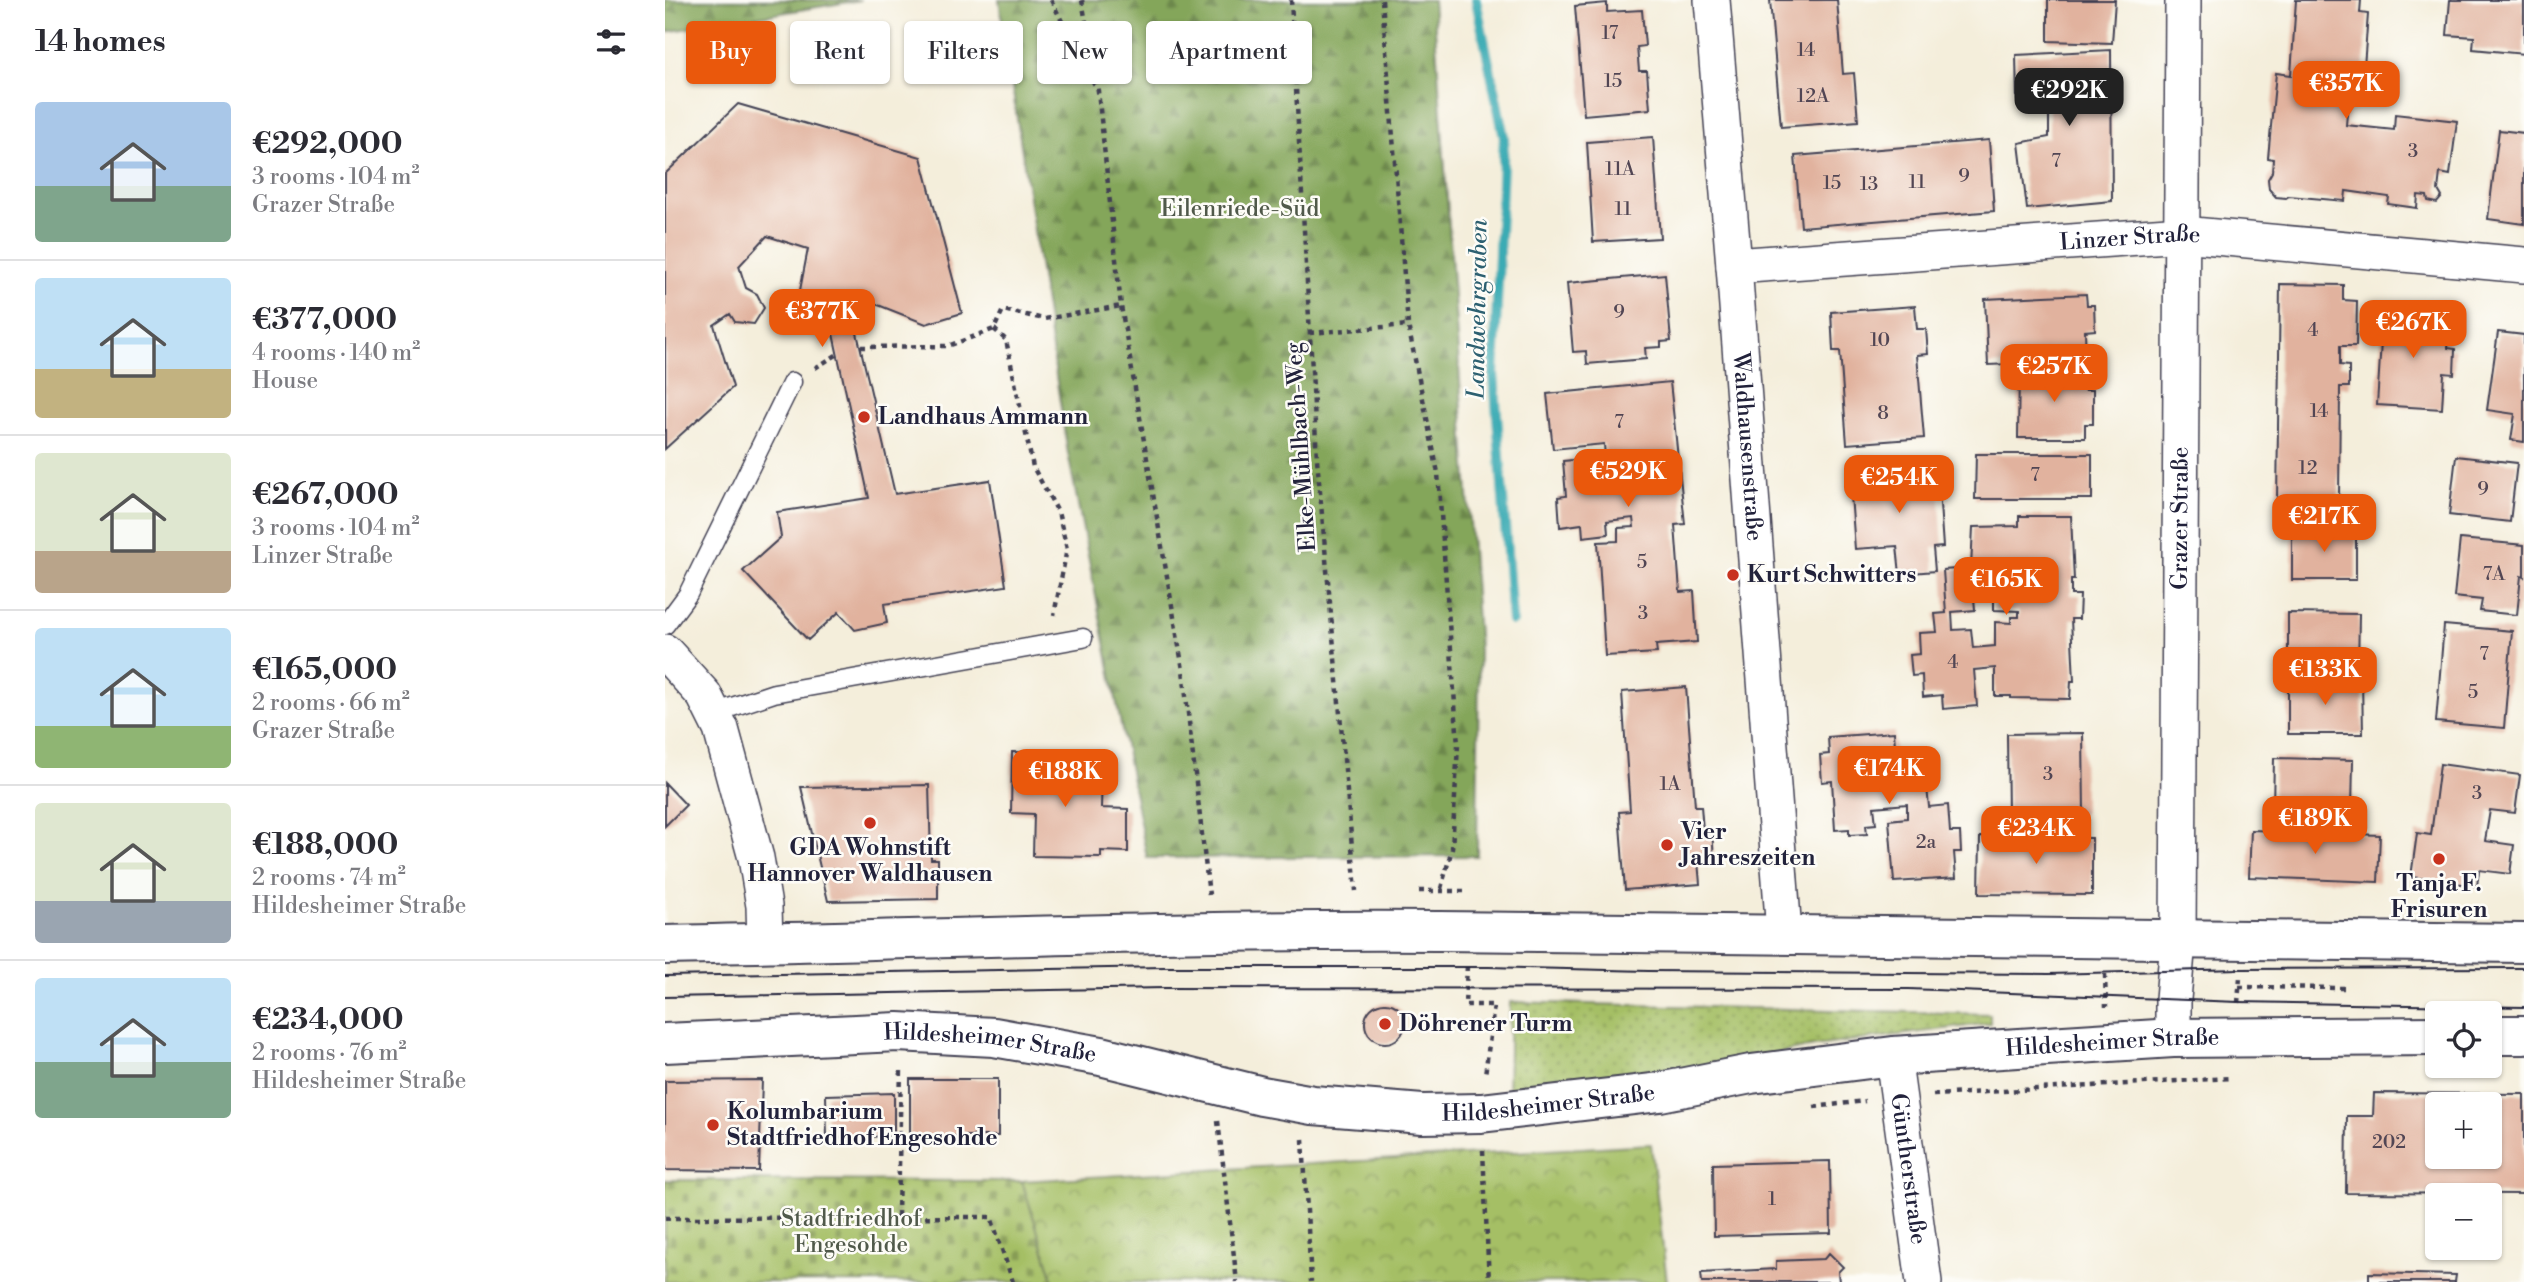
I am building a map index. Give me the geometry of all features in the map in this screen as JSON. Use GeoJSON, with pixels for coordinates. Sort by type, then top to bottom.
{"type":"FeatureCollection","features":[{"type":"Feature","properties":{"kind":"main road"},"geometry":{"type":"LineString","coordinates":[[665,945],[1437,931],[2524,943]]}},
{"type":"Feature","properties":{"kind":"main road","name":"Hildesheimer Straße"},"geometry":{"type":"LineString","coordinates":[[665,1042],[850,1032],[946,1033],[994,1037],[1101,1056],[1262,1096],[1313,1105],[1422,1114],[1481,1113],[1660,1092],[1751,1074],[1893,1056],[2173,1038],[2425,1036]]}},
{"type":"Feature","properties":{"kind":"main road"},"geometry":{"type":"LineString","coordinates":[[2502,1035],[2524,1035]]}},
{"type":"Feature","properties":{"kind":"street","name":"Waldhausenstraße"},"geometry":{"type":"LineString","coordinates":[[1712,0],[1784,933]]}},
{"type":"Feature","properties":{"kind":"street","name":"Grazer Straße"},"geometry":{"type":"LineString","coordinates":[[2173,1038],[2178,941],[2183,0]]}},
{"type":"Feature","properties":{"kind":"street","name":"Linzer Straße"},"geometry":{"type":"LineString","coordinates":[[1734,266],[2182,234],[2524,265]]}},
{"type":"Feature","properties":{"kind":"street"},"geometry":{"type":"LineString","coordinates":[[665,652],[691,679],[714,713],[726,744],[756,858],[764,906],[765,943]]}},
{"type":"Feature","properties":{"kind":"street","name":"Güntherstraße"},"geometry":{"type":"LineString","coordinates":[[1893,1056],[1924,1282]]}},
{"type":"Feature","properties":{"kind":"lane"},"geometry":{"type":"LineString","coordinates":[[665,625],[688,594],[792,382]]}},
{"type":"Feature","properties":{"kind":"lane"},"geometry":{"type":"LineString","coordinates":[[714,713],[775,693],[1083,638]]}},
{"type":"Feature","properties":{"kind":"path"},"geometry":{"type":"LineString","coordinates":[[1051,0],[1097,90]]}},
{"type":"Feature","properties":{"kind":"path"},"geometry":{"type":"LineString","coordinates":[[1082,0],[1097,90],[1121,306],[1183,670],[1209,895]]}},
{"type":"Feature","properties":{"kind":"path","name":"Elke-Mühlbach-Weg"},"geometry":{"type":"LineString","coordinates":[[1291,0],[1317,459],[1356,891]]}},
{"type":"Feature","properties":{"kind":"path"},"geometry":{"type":"LineString","coordinates":[[1382,0],[1408,325],[1438,473],[1458,745],[1452,849],[1440,890],[1437,931]]}},
{"type":"Feature","properties":{"kind":"path"},"geometry":{"type":"LineString","coordinates":[[861,347],[948,346],[994,329],[1003,310],[1044,319],[1121,306]]}},
{"type":"Feature","properties":{"kind":"path"},"geometry":{"type":"LineString","coordinates":[[1310,333],[1408,325]]}},
{"type":"Feature","properties":{"kind":"path"},"geometry":{"type":"LineString","coordinates":[[994,329],[1006,340],[1033,467],[1058,512],[1067,549],[1049,644]]}},
{"type":"Feature","properties":{"kind":"path"},"geometry":{"type":"LineString","coordinates":[[2104,940],[2106,1085]]}},
{"type":"Feature","properties":{"kind":"path"},"geometry":{"type":"LineString","coordinates":[[1806,1108],[1898,1097],[2237,1077],[2240,941]]}},
{"type":"Feature","properties":{"kind":"path"},"geometry":{"type":"LineString","coordinates":[[1467,960],[1465,1005],[1494,1005],[1484,1081]]}},
{"type":"Feature","properties":{"kind":"path"},"geometry":{"type":"LineString","coordinates":[[2239,987],[2346,988]]}},
{"type":"Feature","properties":{"kind":"path"},"geometry":{"type":"LineString","coordinates":[[898,1216],[901,1062]]}},
{"type":"Feature","properties":{"kind":"path"},"geometry":{"type":"LineString","coordinates":[[1217,1120],[1237,1282]]}},
{"type":"Feature","properties":{"kind":"path"},"geometry":{"type":"LineString","coordinates":[[1303,1135],[1311,1282]]}},
{"type":"Feature","properties":{"kind":"path"},"geometry":{"type":"LineString","coordinates":[[1483,1143],[1489,1282]]}},
{"type":"Feature","properties":{"kind":"path"},"geometry":{"type":"LineString","coordinates":[[665,1218],[991,1217],[1013,1282]]}},
{"type":"Feature","properties":{"kind":"green space"},"geometry":{"type":"Polygon","coordinates":[[[665,0],[861,0],[732,21],[686,21],[686,29],[665,32],[665,0]]]}},
{"type":"Feature","properties":{"kind":"green space","name":"Eilenriede-Süd"},"geometry":{"type":"Polygon","coordinates":[[[999,0],[1433,0],[1479,649],[1477,856],[1147,858],[1067,448],[1012,84],[1023,84],[1023,21],[1002,21],[999,0]]]}},
{"type":"Feature","properties":{"kind":"green space"},"geometry":{"type":"Polygon","coordinates":[[[1510,1002],[1990,1014],[1990,1023],[1814,1046],[1659,1076],[1508,1097],[1510,1002]]]}},
{"type":"Feature","properties":{"kind":"green space"},"geometry":{"type":"Polygon","coordinates":[[[1651,1144],[1667,1282],[1054,1282],[1022,1181],[1651,1144]]]}},
{"type":"Feature","properties":{"kind":"green space","name":"Stadtfriedhof Engesohde"},"geometry":{"type":"Polygon","coordinates":[[[665,1180],[1022,1181],[1054,1282],[665,1282],[665,1180]]]}},
{"type":"Feature","properties":{"kind":"building"},"geometry":{"type":"Polygon","coordinates":[[[1770,0],[1837,0],[1843,74],[1854,73],[1858,121],[1781,127],[1770,0]]]}},
{"type":"Feature","properties":{"kind":"building"},"geometry":{"type":"Polygon","coordinates":[[[2048,0],[2115,0],[2112,43],[2048,41],[2048,0]]]}},
{"type":"Feature","properties":{"kind":"building"},"geometry":{"type":"Polygon","coordinates":[[[2296,0],[2361,0],[2360,13],[2368,14],[2363,80],[2350,80],[2346,125],[2394,130],[2395,114],[2457,121],[2450,175],[2440,173],[2438,190],[2442,197],[2437,203],[2428,201],[2427,196],[2418,195],[2417,208],[2388,204],[2389,197],[2346,191],[2345,201],[2289,196],[2286,198],[2276,197],[2269,189],[2268,179],[2272,172],[2273,159],[2268,158],[2276,73],[2291,75],[2296,0]]]}},
{"type":"Feature","properties":{"kind":"building"},"geometry":{"type":"Polygon","coordinates":[[[2450,0],[2524,0],[2524,54],[2473,49],[2474,37],[2447,35],[2450,0]]]}},
{"type":"Feature","properties":{"kind":"building"},"geometry":{"type":"Polygon","coordinates":[[[1607,3],[1607,12],[1642,10],[1645,46],[1637,47],[1639,71],[1647,71],[1650,109],[1584,115],[1575,6],[1607,3]]]}},
{"type":"Feature","properties":{"kind":"building"},"geometry":{"type":"Polygon","coordinates":[[[2111,50],[2112,201],[2027,209],[2019,143],[2049,137],[2049,97],[2017,100],[2016,55],[2111,50]]]}},
{"type":"Feature","properties":{"kind":"building"},"geometry":{"type":"Polygon","coordinates":[[[738,104],[921,157],[962,313],[926,324],[853,295],[849,299],[895,494],[990,480],[1006,586],[884,604],[887,623],[855,630],[839,612],[808,640],[743,571],[781,537],[777,512],[869,498],[830,320],[796,311],[808,249],[767,236],[739,266],[746,288],[757,294],[764,308],[754,324],[735,322],[730,314],[714,325],[733,387],[665,449],[665,174],[738,104]]]}},
{"type":"Feature","properties":{"kind":"building"},"geometry":{"type":"Polygon","coordinates":[[[2499,130],[2524,133],[2524,224],[2488,219],[2499,130]]]}},
{"type":"Feature","properties":{"kind":"building"},"geometry":{"type":"Polygon","coordinates":[[[1653,137],[1660,238],[1593,242],[1587,142],[1653,137]]]}},
{"type":"Feature","properties":{"kind":"building"},"geometry":{"type":"Polygon","coordinates":[[[1989,140],[1994,211],[1801,227],[1795,156],[1989,140]]]}},
{"type":"Feature","properties":{"kind":"building"},"geometry":{"type":"Polygon","coordinates":[[[1665,274],[1671,341],[1661,342],[1661,347],[1645,348],[1646,359],[1587,364],[1586,351],[1573,352],[1567,283],[1665,274]]]}},
{"type":"Feature","properties":{"kind":"building"},"geometry":{"type":"Polygon","coordinates":[[[2280,284],[2343,285],[2343,300],[2357,301],[2356,346],[2340,346],[2340,365],[2349,366],[2349,387],[2340,387],[2339,500],[2277,500],[2280,284]]]}},
{"type":"Feature","properties":{"kind":"building"},"geometry":{"type":"Polygon","coordinates":[[[2086,294],[2087,305],[2094,305],[2095,330],[2085,331],[2086,361],[1988,365],[1985,299],[2086,294]]]}},
{"type":"Feature","properties":{"kind":"building"},"geometry":{"type":"Polygon","coordinates":[[[1915,306],[1917,329],[1926,329],[1928,354],[1917,355],[1924,438],[1847,444],[1840,351],[1833,351],[1831,312],[1915,306]]]}},
{"type":"Feature","properties":{"kind":"building"},"geometry":{"type":"Polygon","coordinates":[[[2383,310],[2427,312],[2427,321],[2449,322],[2448,348],[2455,349],[2454,374],[2444,373],[2442,409],[2377,405],[2383,310]]]}},
{"type":"Feature","properties":{"kind":"building"},"geometry":{"type":"Polygon","coordinates":[[[2498,332],[2524,335],[2524,442],[2511,440],[2515,414],[2487,410],[2498,332]]]}},
{"type":"Feature","properties":{"kind":"building"},"geometry":{"type":"Polygon","coordinates":[[[2019,370],[2085,371],[2085,390],[2093,390],[2093,424],[2085,424],[2085,438],[2018,438],[2019,370]]]}},
{"type":"Feature","properties":{"kind":"building"},"geometry":{"type":"Polygon","coordinates":[[[1670,382],[1685,524],[1675,525],[1680,592],[1694,591],[1697,642],[1656,645],[1657,653],[1605,656],[1598,542],[1618,541],[1618,528],[1634,527],[1633,518],[1607,521],[1608,534],[1583,537],[1582,524],[1560,527],[1558,497],[1566,496],[1563,461],[1605,457],[1604,444],[1553,449],[1547,394],[1670,382]]]}},
{"type":"Feature","properties":{"kind":"building"},"geometry":{"type":"Polygon","coordinates":[[[1976,454],[2092,454],[2092,499],[1975,499],[1976,454]]]}},
{"type":"Feature","properties":{"kind":"building"},"geometry":{"type":"Polygon","coordinates":[[[2456,456],[2517,463],[2510,522],[2449,515],[2456,456]]]}},
{"type":"Feature","properties":{"kind":"building"},"geometry":{"type":"Polygon","coordinates":[[[1915,462],[1916,477],[1938,475],[1943,547],[1933,548],[1935,571],[1900,574],[1897,546],[1855,549],[1850,481],[1868,480],[1867,466],[1915,462]]]}},
{"type":"Feature","properties":{"kind":"building"},"geometry":{"type":"Polygon","coordinates":[[[2019,516],[2071,516],[2074,580],[2071,580],[2071,595],[2080,595],[2079,619],[2071,619],[2074,681],[2071,681],[2070,699],[1995,696],[1995,668],[1974,670],[1977,706],[1943,709],[1942,695],[1923,697],[1922,675],[1912,676],[1910,655],[1920,654],[1919,633],[1937,632],[1935,614],[1946,613],[1943,570],[1971,568],[1973,527],[2019,526],[2019,516]],[[1973,586],[1975,610],[1952,612],[1953,630],[1971,629],[1973,648],[1995,646],[1995,622],[2011,623],[2011,617],[2019,617],[2019,611],[1994,610],[1994,586],[1973,586]]]}},
{"type":"Feature","properties":{"kind":"building"},"geometry":{"type":"Polygon","coordinates":[[[2356,528],[2356,580],[2292,580],[2292,529],[2356,528]]]}},
{"type":"Feature","properties":{"kind":"building"},"geometry":{"type":"Polygon","coordinates":[[[2460,539],[2524,545],[2524,577],[2521,576],[2517,615],[2480,611],[2482,600],[2454,597],[2460,539]]]}},
{"type":"Feature","properties":{"kind":"building"},"geometry":{"type":"Polygon","coordinates":[[[2288,613],[2359,614],[2358,668],[2288,667],[2288,613]]]}},
{"type":"Feature","properties":{"kind":"building"},"geometry":{"type":"Polygon","coordinates":[[[2444,625],[2512,631],[2504,728],[2436,722],[2444,625]]]}},
{"type":"Feature","properties":{"kind":"building"},"geometry":{"type":"Polygon","coordinates":[[[2288,679],[2362,679],[2363,734],[2288,734],[2288,679]]]}},
{"type":"Feature","properties":{"kind":"building"},"geometry":{"type":"Polygon","coordinates":[[[1686,687],[1695,806],[1701,806],[1703,830],[1712,829],[1714,860],[1698,861],[1700,884],[1625,890],[1619,812],[1630,811],[1622,692],[1686,687]]]}},
{"type":"Feature","properties":{"kind":"building"},"geometry":{"type":"Polygon","coordinates":[[[1894,732],[1898,789],[1927,787],[1929,807],[1948,805],[1950,832],[1960,832],[1961,852],[1954,852],[1956,878],[1894,882],[1889,820],[1907,818],[1907,804],[1874,807],[1876,824],[1866,825],[1867,834],[1849,835],[1849,829],[1835,830],[1832,781],[1822,782],[1820,755],[1829,754],[1828,737],[1894,732]]]}},
{"type":"Feature","properties":{"kind":"building"},"geometry":{"type":"Polygon","coordinates":[[[2083,733],[2084,814],[2008,816],[2007,734],[2083,733]]]}},
{"type":"Feature","properties":{"kind":"building"},"geometry":{"type":"Polygon","coordinates":[[[1012,752],[1060,753],[1059,777],[1102,778],[1101,808],[1128,809],[1128,852],[1101,851],[1101,857],[1033,856],[1034,814],[1011,813],[1012,752]]]}},
{"type":"Feature","properties":{"kind":"building"},"geometry":{"type":"Polygon","coordinates":[[[2274,758],[2353,760],[2352,809],[2273,808],[2274,758]]]}},
{"type":"Feature","properties":{"kind":"building"},"geometry":{"type":"Polygon","coordinates":[[[2440,764],[2520,775],[2515,813],[2490,810],[2485,841],[2514,845],[2510,874],[2479,870],[2477,886],[2411,877],[2417,833],[2431,835],[2440,764]]]}},
{"type":"Feature","properties":{"kind":"building"},"geometry":{"type":"Polygon","coordinates":[[[665,783],[686,805],[665,826],[665,783]]]}},
{"type":"Feature","properties":{"kind":"building","name":"GDA Wohnstift Hannover Waldhausen"},"geometry":{"type":"Polygon","coordinates":[[[929,785],[931,859],[938,859],[938,899],[828,901],[801,787],[929,785]]]}},
{"type":"Feature","properties":{"kind":"building"},"geometry":{"type":"Polygon","coordinates":[[[2251,830],[2380,835],[2378,882],[2249,877],[2251,830]]]}},
{"type":"Feature","properties":{"kind":"building"},"geometry":{"type":"Polygon","coordinates":[[[1980,837],[2092,838],[2092,895],[1979,894],[1980,837]]]}},
{"type":"Feature","properties":{"kind":"building","name":"Döhrener Turm"},"geometry":{"type":"Polygon","coordinates":[[[1385,1003],[1393,1004],[1399,1009],[1404,1015],[1404,1031],[1399,1037],[1393,1042],[1385,1043],[1377,1042],[1371,1037],[1366,1031],[1365,1023],[1366,1015],[1371,1009],[1377,1004],[1385,1003]]]}},
{"type":"Feature","properties":{"kind":"building"},"geometry":{"type":"Polygon","coordinates":[[[910,1079],[998,1079],[998,1136],[910,1136],[910,1079]]]}},
{"type":"Feature","properties":{"kind":"building","name":"Kolumbarium Stadtfriedhof Engesohde"},"geometry":{"type":"Polygon","coordinates":[[[762,1080],[759,1171],[665,1170],[665,1081],[762,1080]]]}},
{"type":"Feature","properties":{"kind":"building"},"geometry":{"type":"Polygon","coordinates":[[[894,1093],[894,1136],[827,1138],[826,1095],[894,1093]]]}},
{"type":"Feature","properties":{"kind":"building"},"geometry":{"type":"Polygon","coordinates":[[[2374,1093],[2425,1093],[2425,1169],[2502,1169],[2502,1094],[2524,1094],[2524,1194],[2502,1194],[2502,1183],[2425,1183],[2425,1193],[2346,1193],[2347,1116],[2373,1116],[2374,1093]]]}},
{"type":"Feature","properties":{"kind":"building"},"geometry":{"type":"Polygon","coordinates":[[[1830,1161],[1831,1233],[1714,1236],[1713,1164],[1830,1161]]]}},
{"type":"Feature","properties":{"kind":"building"},"geometry":{"type":"Polygon","coordinates":[[[1829,1253],[1843,1267],[1838,1272],[1839,1282],[1702,1282],[1701,1273],[1776,1269],[1776,1261],[1824,1259],[1829,1253]]]}},
{"type":"Feature","properties":{"kind":"building"},"geometry":{"type":"Polygon","coordinates":[[[2369,1273],[2456,1275],[2455,1282],[2369,1282],[2369,1273]]]}},
{"type":"Feature","properties":{"kind":"waterway","name":"Landwehrgraben"},"geometry":{"type":"LineString","coordinates":[[1476,0],[1504,137],[1494,374],[1512,621]]}},
{"type":"Feature","properties":{"kind":"tram line"},"geometry":{"type":"LineString","coordinates":[[665,976],[1165,967],[1489,967],[2049,974],[2240,969],[2524,968]]}},
{"type":"Feature","properties":{"kind":"tram line"},"geometry":{"type":"LineString","coordinates":[[665,997],[1165,988],[1909,989],[2238,1002],[2524,1007]]}},
{"type":"Feature","properties":{"kind":"place","name":"Landhaus Ammann"},"geometry":{"type":"Point","coordinates":[864,417]}},
{"type":"Feature","properties":{"kind":"place","name":"Kurt Schwitters"},"geometry":{"type":"Point","coordinates":[1733,575]}},
{"type":"Feature","properties":{"kind":"place","name":"GDA Wohnstift Hannover Waldhausen"},"geometry":{"type":"Point","coordinates":[870,823]}},
{"type":"Feature","properties":{"kind":"place","name":"Vier Jahreszeiten"},"geometry":{"type":"Point","coordinates":[1667,845]}},
{"type":"Feature","properties":{"kind":"place","name":"Tanja F. Frisuren"},"geometry":{"type":"Point","coordinates":[2439,859]}},
{"type":"Feature","properties":{"kind":"place","name":"Döhrener Turm"},"geometry":{"type":"Point","coordinates":[1385,1024]}},
{"type":"Feature","properties":{"kind":"place","name":"Kolumbarium Stadtfriedhof Engesohde"},"geometry":{"type":"Point","coordinates":[713,1125]}}]}
